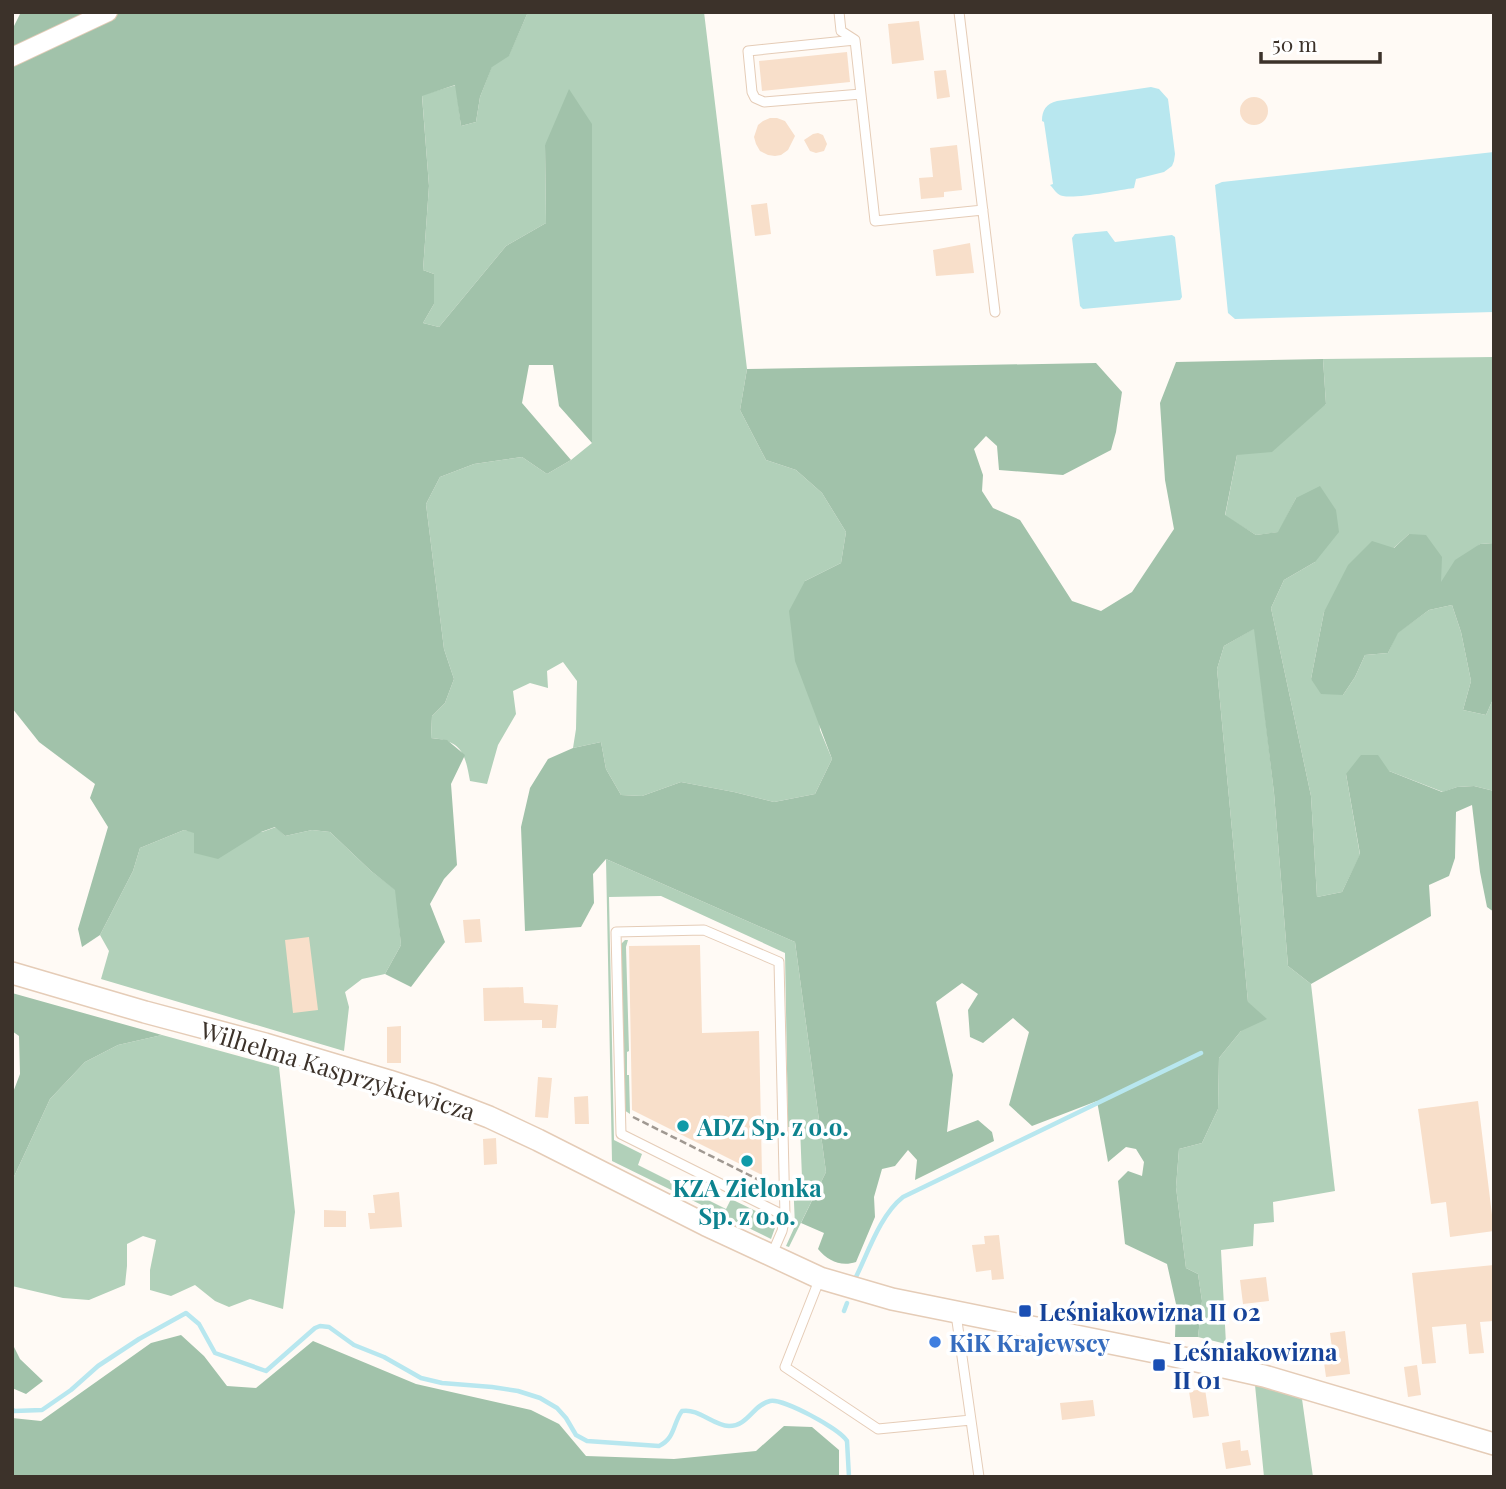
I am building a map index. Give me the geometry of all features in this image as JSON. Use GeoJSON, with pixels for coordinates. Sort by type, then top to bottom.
{"type":"FeatureCollection","features":[{"type":"Feature","properties":{"kind":"street"},"geometry":{"type":"LineString","coordinates":[[12,57],[108,12]]}},
{"type":"Feature","properties":{"kind":"street","name":"Wilhelma Kasprzykiewicza"},"geometry":{"type":"LineString","coordinates":[[12,973],[265,1044],[432,1095],[538,1140],[820,1278],[892,1299],[1264,1376],[1494,1444]]}},
{"type":"Feature","properties":{"kind":"lane"},"geometry":{"type":"LineString","coordinates":[[839,12],[841,31],[855,40]]}},
{"type":"Feature","properties":{"kind":"lane"},"geometry":{"type":"LineString","coordinates":[[959,12],[995,312]]}},
{"type":"Feature","properties":{"kind":"lane"},"geometry":{"type":"LineString","coordinates":[[855,40],[748,51],[752,92],[755,97],[765,102],[861,94]]}},
{"type":"Feature","properties":{"kind":"lane"},"geometry":{"type":"LineString","coordinates":[[855,40],[875,221],[983,210]]}},
{"type":"Feature","properties":{"kind":"lane"},"geometry":{"type":"LineString","coordinates":[[771,1255],[782,1231],[785,1216],[779,962],[704,930],[616,932],[621,1134],[785,1216]]}},
{"type":"Feature","properties":{"kind":"lane"},"geometry":{"type":"LineString","coordinates":[[820,1278],[785,1367],[878,1429],[971,1420]]}},
{"type":"Feature","properties":{"kind":"lane"},"geometry":{"type":"LineString","coordinates":[[956,1312],[979,1477]]}},
{"type":"Feature","properties":{"kind":"path"},"geometry":{"type":"LineString","coordinates":[[620,1111],[784,1193]]}},
{"type":"Feature","properties":{"kind":"green space"},"geometry":{"type":"Polygon","coordinates":[[[21,12],[528,12],[509,56],[492,67],[480,97],[476,122],[461,126],[455,85],[422,96],[429,186],[423,270],[434,274],[434,304],[423,323],[439,327],[506,246],[546,223],[545,145],[569,89],[592,124],[592,443],[559,406],[553,365],[529,365],[522,403],[571,460],[547,474],[522,457],[474,464],[440,477],[426,504],[444,649],[454,679],[445,703],[432,716],[431,738],[447,740],[465,755],[451,784],[457,865],[444,879],[430,904],[445,942],[411,987],[385,974],[401,945],[395,890],[330,832],[312,830],[285,836],[275,827],[261,832],[218,859],[194,853],[194,833],[184,830],[140,848],[133,871],[100,935],[82,947],[78,929],[108,827],[90,798],[95,784],[39,742],[12,708],[12,30],[21,12]]]}},
{"type":"Feature","properties":{"kind":"green space"},"geometry":{"type":"Polygon","coordinates":[[[528,12],[704,12],[747,369],[740,410],[766,460],[796,470],[822,493],[846,532],[841,563],[805,581],[820,730],[832,759],[815,794],[774,802],[681,782],[642,796],[621,795],[606,769],[601,742],[573,748],[577,681],[563,662],[547,671],[548,688],[530,683],[513,691],[516,714],[498,745],[487,784],[470,781],[464,756],[456,746],[431,738],[432,716],[445,703],[454,679],[444,649],[426,504],[440,477],[474,464],[522,457],[547,474],[592,443],[592,124],[545,145],[546,223],[506,246],[439,327],[423,323],[434,304],[434,274],[423,270],[429,186],[422,95],[456,85],[461,126],[476,122],[480,97],[492,66],[509,55],[528,12]]]}},
{"type":"Feature","properties":{"kind":"green space"},"geometry":{"type":"Polygon","coordinates":[[[1494,357],[1494,543],[1480,544],[1441,583],[1409,534],[1324,612],[1311,679],[1343,695],[1365,655],[1388,653],[1397,633],[1429,610],[1452,605],[1461,632],[1471,681],[1463,710],[1486,715],[1494,697],[1494,791],[1474,786],[1457,787],[1443,792],[1389,771],[1346,774],[1360,855],[1342,892],[1317,897],[1311,796],[1271,608],[1284,580],[1315,562],[1296,498],[1279,532],[1256,535],[1225,516],[1237,455],[1326,404],[1323,359],[1494,357]]]}},
{"type":"Feature","properties":{"kind":"green space"},"geometry":{"type":"Polygon","coordinates":[[[1323,359],[1326,404],[1272,452],[1237,455],[1225,515],[1256,535],[1278,532],[1296,498],[1320,486],[1336,510],[1339,532],[1315,562],[1284,580],[1271,608],[1311,796],[1317,897],[1342,892],[1360,854],[1346,774],[1361,755],[1378,755],[1389,771],[1442,792],[1457,787],[1474,786],[1494,791],[1494,912],[1487,907],[1472,805],[1456,812],[1455,858],[1449,876],[1429,885],[1431,916],[1311,984],[1288,966],[1274,793],[1254,629],[1224,646],[1217,669],[1248,1002],[1267,1019],[1241,1031],[1219,1058],[1218,1109],[1202,1143],[1179,1149],[1176,1187],[1186,1268],[1198,1274],[1202,1301],[1198,1337],[1175,1337],[1176,1304],[1167,1264],[1125,1244],[1118,1181],[1128,1171],[1142,1176],[1144,1162],[1136,1149],[1126,1147],[1108,1162],[1097,1101],[1032,1126],[1009,1105],[1029,1032],[1013,1018],[983,1043],[970,1037],[968,1010],[978,994],[962,983],[936,1002],[953,1075],[947,1132],[978,1120],[992,1132],[994,1141],[915,1180],[917,1160],[908,1150],[895,1166],[882,1169],[874,1197],[875,1217],[856,1262],[845,1264],[830,1260],[818,1249],[824,1233],[801,1223],[826,1172],[795,942],[606,859],[593,874],[594,903],[581,927],[525,931],[521,827],[530,788],[548,759],[573,748],[601,742],[606,769],[621,795],[642,796],[681,782],[774,802],[815,794],[832,759],[795,661],[789,611],[805,581],[841,563],[846,532],[822,493],[796,470],[766,460],[740,410],[747,369],[1096,363],[1122,392],[1111,450],[1063,475],[999,470],[997,446],[986,436],[974,449],[983,475],[982,491],[993,508],[1020,520],[1072,601],[1101,611],[1132,592],[1174,529],[1165,480],[1160,403],[1176,362],[1323,359]]]}},
{"type":"Feature","properties":{"kind":"green space"},"geometry":{"type":"Polygon","coordinates":[[[1409,534],[1426,535],[1442,557],[1441,582],[1455,560],[1480,544],[1494,543],[1494,697],[1486,715],[1463,710],[1471,681],[1461,632],[1452,605],[1429,610],[1398,633],[1388,653],[1365,655],[1343,695],[1321,694],[1311,679],[1324,612],[1348,565],[1372,541],[1394,548],[1409,534]]]}},
{"type":"Feature","properties":{"kind":"green space"},"geometry":{"type":"Polygon","coordinates":[[[1255,628],[1274,793],[1288,966],[1311,984],[1335,1191],[1273,1202],[1274,1222],[1254,1224],[1253,1246],[1221,1250],[1226,1344],[1198,1337],[1202,1301],[1198,1274],[1186,1268],[1176,1187],[1179,1149],[1202,1143],[1218,1109],[1219,1058],[1241,1031],[1248,1002],[1217,669],[1224,646],[1255,628]]]}},
{"type":"Feature","properties":{"kind":"green space"},"geometry":{"type":"Polygon","coordinates":[[[276,827],[285,836],[312,830],[330,832],[371,871],[396,890],[401,945],[385,974],[362,979],[345,992],[349,1007],[344,1051],[101,979],[109,951],[100,935],[133,871],[140,848],[184,830],[262,832],[276,827]]]}},
{"type":"Feature","properties":{"kind":"green space"},"geometry":{"type":"Polygon","coordinates":[[[606,859],[795,942],[826,1172],[789,1247],[786,1246],[795,1226],[793,1179],[802,1178],[800,1127],[788,1127],[785,953],[661,896],[609,897],[614,1140],[642,1154],[638,1165],[726,1209],[731,1199],[772,1219],[776,1225],[771,1239],[612,1161],[606,859]]]}},
{"type":"Feature","properties":{"kind":"green space"},"geometry":{"type":"Polygon","coordinates":[[[628,940],[627,1075],[630,1114],[624,1110],[620,945],[628,940]]]}},
{"type":"Feature","properties":{"kind":"green space"},"geometry":{"type":"Polygon","coordinates":[[[12,993],[162,1035],[118,1045],[85,1062],[50,1099],[12,1181],[12,1095],[20,1074],[19,1036],[12,1031],[12,993]]]}},
{"type":"Feature","properties":{"kind":"green space"},"geometry":{"type":"Polygon","coordinates":[[[162,1035],[279,1067],[295,1212],[283,1309],[250,1299],[229,1307],[215,1301],[195,1285],[171,1296],[150,1290],[150,1270],[156,1240],[143,1236],[127,1244],[125,1285],[89,1300],[63,1298],[12,1286],[12,1181],[50,1099],[85,1062],[118,1045],[162,1035]]]}},
{"type":"Feature","properties":{"kind":"green space"},"geometry":{"type":"Polygon","coordinates":[[[181,1335],[204,1356],[227,1386],[256,1388],[313,1341],[416,1384],[531,1410],[559,1424],[586,1456],[674,1459],[756,1451],[784,1426],[812,1427],[839,1450],[839,1477],[12,1477],[12,1418],[41,1421],[151,1343],[181,1335]]]}},
{"type":"Feature","properties":{"kind":"green space"},"geometry":{"type":"Polygon","coordinates":[[[12,1343],[20,1359],[43,1381],[26,1394],[12,1388],[12,1343]]]}},
{"type":"Feature","properties":{"kind":"green space"},"geometry":{"type":"Polygon","coordinates":[[[1255,1385],[1302,1399],[1313,1477],[1264,1477],[1255,1385]]]}},
{"type":"Feature","properties":{"kind":"water"},"geometry":{"type":"Polygon","coordinates":[[[1151,87],[1159,89],[1168,99],[1175,154],[1172,166],[1164,172],[1136,179],[1134,188],[1077,196],[1057,193],[1050,185],[1053,184],[1042,121],[1045,108],[1057,101],[1151,87]]]}},
{"type":"Feature","properties":{"kind":"water"},"geometry":{"type":"Polygon","coordinates":[[[1494,152],[1494,312],[1235,319],[1228,313],[1215,185],[1222,182],[1494,152]]]}},
{"type":"Feature","properties":{"kind":"water"},"geometry":{"type":"Polygon","coordinates":[[[1107,231],[1115,242],[1172,235],[1175,237],[1182,297],[1180,300],[1083,309],[1080,306],[1072,238],[1075,234],[1107,231]]]}},
{"type":"Feature","properties":{"kind":"building"},"geometry":{"type":"Polygon","coordinates":[[[919,21],[924,60],[892,64],[888,24],[919,21]]]}},
{"type":"Feature","properties":{"kind":"building"},"geometry":{"type":"Polygon","coordinates":[[[847,52],[850,82],[762,91],[759,61],[847,52]]]}},
{"type":"Feature","properties":{"kind":"building"},"geometry":{"type":"Polygon","coordinates":[[[946,70],[950,97],[937,99],[934,71],[946,70]]]}},
{"type":"Feature","properties":{"kind":"building"},"geometry":{"type":"Polygon","coordinates":[[[1254,97],[1264,101],[1268,111],[1264,121],[1254,125],[1244,121],[1240,111],[1244,101],[1254,97]]]}},
{"type":"Feature","properties":{"kind":"building"},"geometry":{"type":"Polygon","coordinates":[[[770,118],[785,121],[795,136],[788,150],[781,155],[768,155],[760,151],[756,144],[754,137],[758,125],[770,118]]]}},
{"type":"Feature","properties":{"kind":"building"},"geometry":{"type":"Polygon","coordinates":[[[818,133],[823,135],[827,144],[824,151],[816,153],[810,151],[804,140],[818,133]]]}},
{"type":"Feature","properties":{"kind":"building"},"geometry":{"type":"Polygon","coordinates":[[[957,145],[962,190],[944,192],[944,197],[921,199],[919,178],[933,177],[930,148],[957,145]]]}},
{"type":"Feature","properties":{"kind":"building"},"geometry":{"type":"Polygon","coordinates":[[[767,203],[771,234],[755,236],[751,205],[767,203]]]}},
{"type":"Feature","properties":{"kind":"building"},"geometry":{"type":"Polygon","coordinates":[[[970,243],[974,273],[936,276],[933,250],[970,243]]]}},
{"type":"Feature","properties":{"kind":"building"},"geometry":{"type":"Polygon","coordinates":[[[480,919],[482,942],[465,943],[463,920],[480,919]]]}},
{"type":"Feature","properties":{"kind":"building"},"geometry":{"type":"Polygon","coordinates":[[[309,937],[318,1010],[293,1013],[285,940],[309,937]]]}},
{"type":"Feature","properties":{"kind":"building"},"geometry":{"type":"Polygon","coordinates":[[[700,945],[702,1033],[759,1031],[762,1175],[632,1110],[629,946],[700,945]]]}},
{"type":"Feature","properties":{"kind":"building"},"geometry":{"type":"Polygon","coordinates":[[[523,987],[524,1003],[558,1005],[556,1028],[542,1028],[542,1020],[484,1021],[483,988],[523,987]]]}},
{"type":"Feature","properties":{"kind":"building"},"geometry":{"type":"Polygon","coordinates":[[[401,1026],[401,1063],[387,1063],[387,1027],[401,1026]]]}},
{"type":"Feature","properties":{"kind":"building"},"geometry":{"type":"Polygon","coordinates":[[[538,1077],[552,1078],[548,1118],[535,1117],[538,1077]]]}},
{"type":"Feature","properties":{"kind":"building"},"geometry":{"type":"Polygon","coordinates":[[[588,1096],[589,1124],[575,1124],[574,1097],[588,1096]]]}},
{"type":"Feature","properties":{"kind":"building"},"geometry":{"type":"Polygon","coordinates":[[[1478,1101],[1494,1231],[1450,1237],[1446,1202],[1431,1204],[1418,1109],[1478,1101]]]}},
{"type":"Feature","properties":{"kind":"building"},"geometry":{"type":"Polygon","coordinates":[[[496,1138],[497,1164],[484,1165],[483,1139],[496,1138]]]}},
{"type":"Feature","properties":{"kind":"building"},"geometry":{"type":"Polygon","coordinates":[[[399,1192],[402,1227],[370,1229],[368,1213],[375,1213],[373,1195],[399,1192]]]}},
{"type":"Feature","properties":{"kind":"building"},"geometry":{"type":"Polygon","coordinates":[[[324,1210],[346,1211],[346,1227],[324,1227],[324,1210]]]}},
{"type":"Feature","properties":{"kind":"building"},"geometry":{"type":"Polygon","coordinates":[[[999,1235],[1004,1279],[992,1280],[991,1270],[976,1272],[972,1245],[985,1244],[984,1236],[999,1235]]]}},
{"type":"Feature","properties":{"kind":"building"},"geometry":{"type":"Polygon","coordinates":[[[1494,1265],[1494,1321],[1480,1322],[1484,1353],[1469,1354],[1466,1324],[1432,1327],[1436,1363],[1422,1364],[1412,1273],[1494,1265]]]}},
{"type":"Feature","properties":{"kind":"building"},"geometry":{"type":"Polygon","coordinates":[[[1266,1277],[1269,1301],[1243,1304],[1240,1280],[1266,1277]]]}},
{"type":"Feature","properties":{"kind":"building"},"geometry":{"type":"Polygon","coordinates":[[[1345,1331],[1350,1374],[1326,1377],[1322,1348],[1332,1348],[1330,1333],[1345,1331]]]}},
{"type":"Feature","properties":{"kind":"building"},"geometry":{"type":"Polygon","coordinates":[[[1417,1365],[1421,1395],[1408,1397],[1404,1367],[1417,1365]]]}},
{"type":"Feature","properties":{"kind":"building"},"geometry":{"type":"Polygon","coordinates":[[[1205,1389],[1209,1416],[1193,1418],[1189,1391],[1205,1389]]]}},
{"type":"Feature","properties":{"kind":"building"},"geometry":{"type":"Polygon","coordinates":[[[1093,1400],[1095,1416],[1062,1420],[1060,1403],[1093,1400]]]}},
{"type":"Feature","properties":{"kind":"building"},"geometry":{"type":"Polygon","coordinates":[[[1240,1440],[1241,1451],[1248,1450],[1251,1465],[1226,1469],[1222,1443],[1240,1440]]]}},
{"type":"Feature","properties":{"kind":"waterway"},"geometry":{"type":"LineString","coordinates":[[855,1279],[881,1224],[903,1197],[1201,1053]]}},
{"type":"Feature","properties":{"kind":"waterway"},"geometry":{"type":"LineString","coordinates":[[844,1311],[847,1303]]}},
{"type":"Feature","properties":{"kind":"waterway"},"geometry":{"type":"LineString","coordinates":[[12,1409],[42,1410],[71,1390],[98,1366],[186,1313],[199,1324],[215,1353],[266,1371],[315,1328],[329,1327],[354,1345],[384,1357],[421,1378],[442,1383],[518,1391],[540,1398],[557,1408],[576,1435],[587,1441],[659,1446],[671,1435],[682,1411],[694,1412],[729,1426],[741,1423],[764,1403],[777,1401],[811,1415],[834,1429],[847,1441],[849,1477]]}},
{"type":"Feature","properties":{"kind":"place","name":"ADZ Sp. z o.o."},"geometry":{"type":"Point","coordinates":[683,1126]}},
{"type":"Feature","properties":{"kind":"place","name":"KZA Zielonka Sp. z o.o."},"geometry":{"type":"Point","coordinates":[747,1161]}},
{"type":"Feature","properties":{"kind":"place","name":"Leśniakowizna II 02"},"geometry":{"type":"Point","coordinates":[1025,1311]}},
{"type":"Feature","properties":{"kind":"place","name":"KiK Krajewscy"},"geometry":{"type":"Point","coordinates":[935,1342]}},
{"type":"Feature","properties":{"kind":"place","name":"Leśniakowizna II 01"},"geometry":{"type":"Point","coordinates":[1159,1365]}}]}
